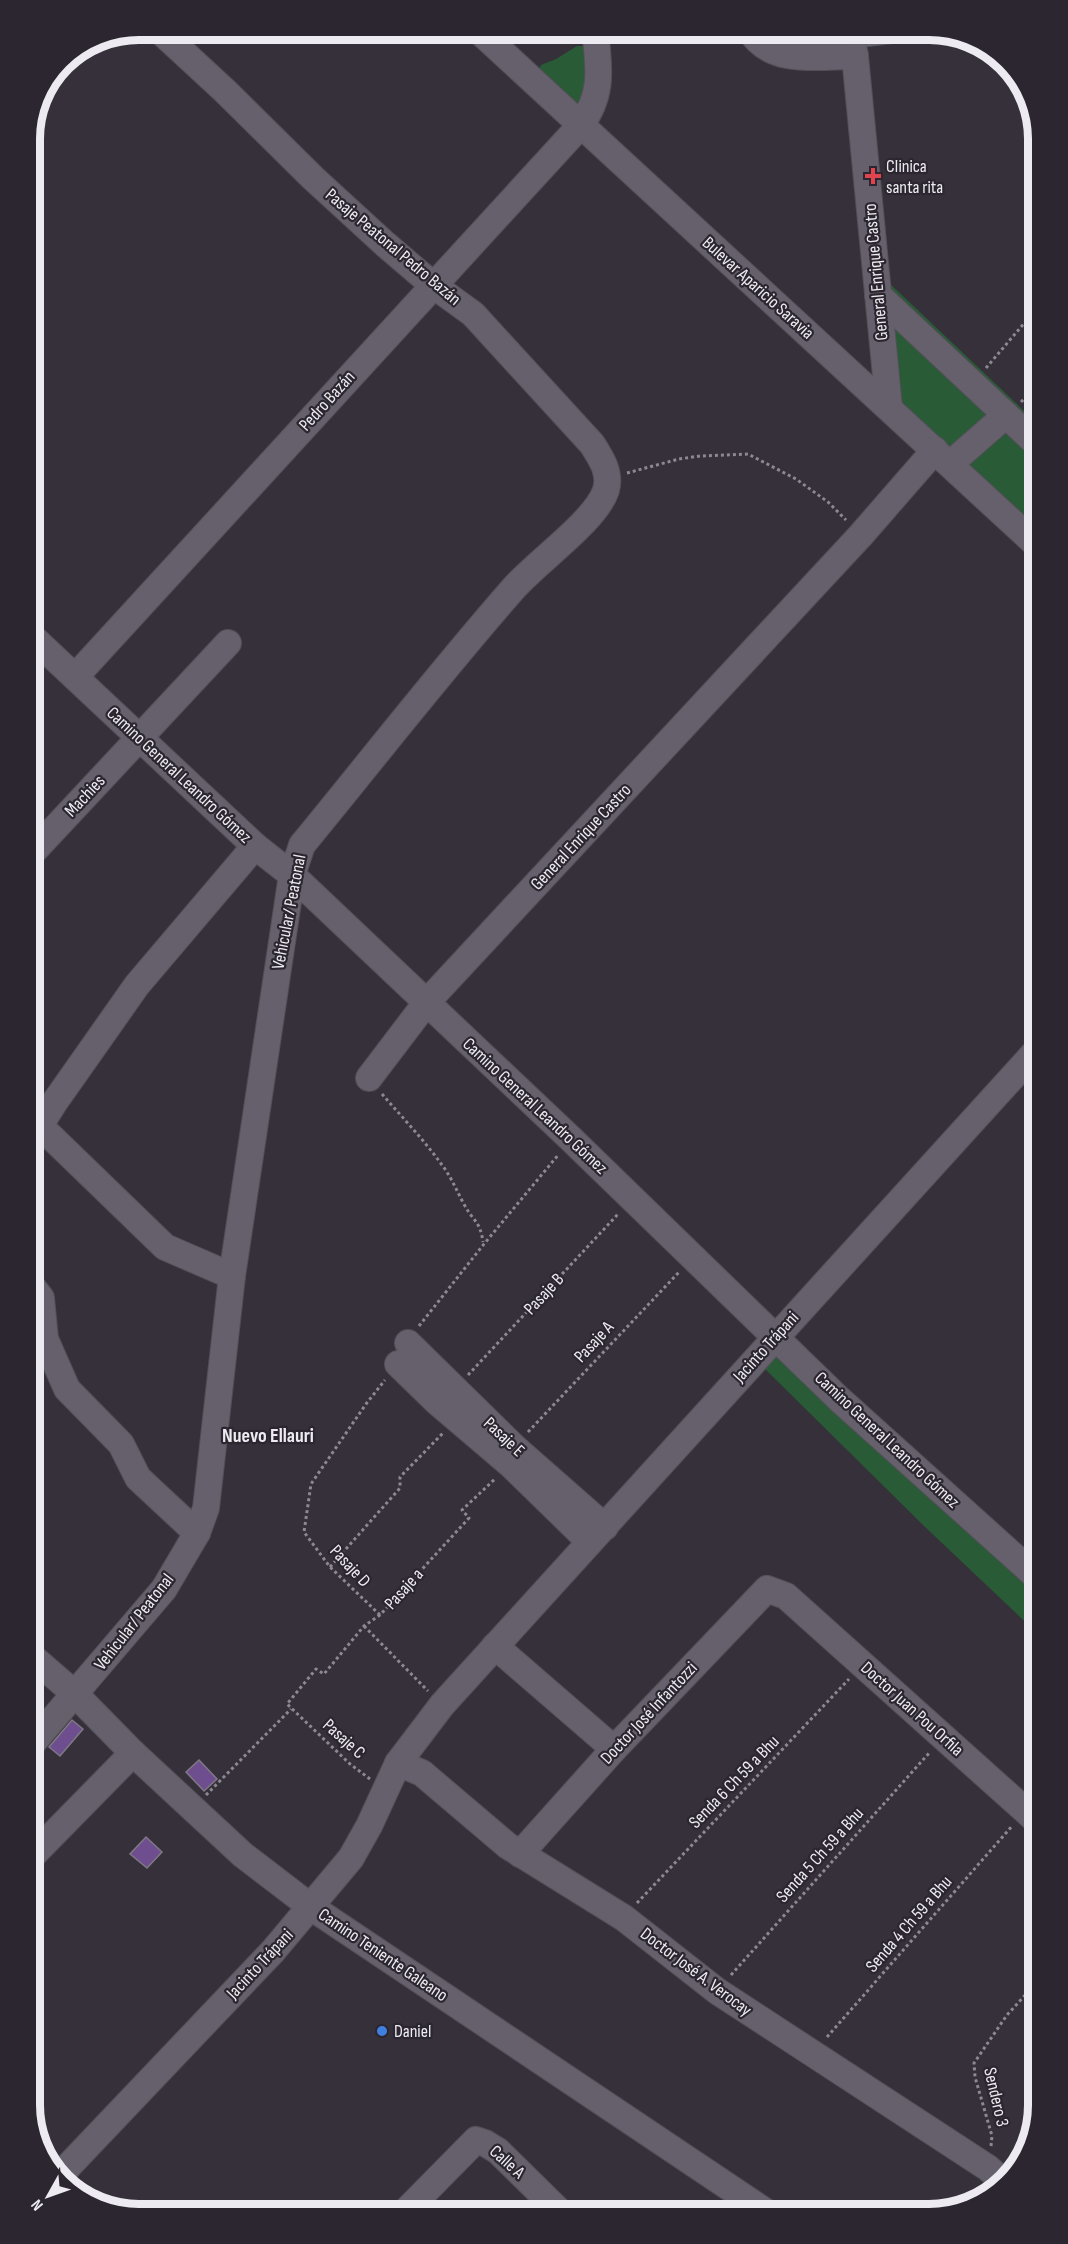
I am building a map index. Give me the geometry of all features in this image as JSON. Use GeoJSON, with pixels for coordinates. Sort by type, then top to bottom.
{"type":"FeatureCollection","features":[{"type":"Feature","properties":{"kind":"street","name":"Pasaje Peatonal Pedro Bazán"},"geometry":{"type":"LineString","coordinates":[[170,40],[225,91],[312,178],[433,285],[472,314],[579,428],[592,444],[603,463],[608,478]]}},
{"type":"Feature","properties":{"kind":"street","name":"Bulevar Aparicio Saravia"},"geometry":{"type":"LineString","coordinates":[[489,40],[1028,537]]}},
{"type":"Feature","properties":{"kind":"street","name":"Pedro Bazán"},"geometry":{"type":"LineString","coordinates":[[75,677],[580,126],[591,112],[599,82],[596,41]]}},
{"type":"Feature","properties":{"kind":"street"},"geometry":{"type":"LineString","coordinates":[[757,41],[764,48],[773,52],[802,56],[849,41]]}},
{"type":"Feature","properties":{"kind":"street","name":"General Enrique Castro"},"geometry":{"type":"LineString","coordinates":[[852,41],[889,407]]}},
{"type":"Feature","properties":{"kind":"street"},"geometry":{"type":"LineString","coordinates":[[878,295],[1028,436]]}},
{"type":"Feature","properties":{"kind":"street","name":"General Enrique Castro"},"geometry":{"type":"LineString","coordinates":[[369,1078],[426,1003],[861,535],[943,457],[1006,415]]}},
{"type":"Feature","properties":{"kind":"street","name":"Vehicular/ Peatonal"},"geometry":{"type":"LineString","coordinates":[[40,1733],[164,1589],[197,1533],[206,1508],[232,1276],[292,875],[302,845],[514,587],[595,509],[605,491],[608,478]]}},
{"type":"Feature","properties":{"kind":"street","name":"Machies"},"geometry":{"type":"LineString","coordinates":[[41,843],[228,643]]}},
{"type":"Feature","properties":{"kind":"street","name":"Camino General Leandro Gómez"},"geometry":{"type":"LineString","coordinates":[[41,645],[255,846],[292,875],[694,1256],[839,1399],[1028,1569]]}},
{"type":"Feature","properties":{"kind":"street"},"geometry":{"type":"LineString","coordinates":[[40,1125],[136,985],[255,846]]}},
{"type":"Feature","properties":{"kind":"street","name":"Jacinto Trápani"},"geometry":{"type":"LineString","coordinates":[[69,2166],[265,1959],[351,1858],[369,1826],[398,1763],[442,1705],[1028,1060]]}},
{"type":"Feature","properties":{"kind":"street"},"geometry":{"type":"LineString","coordinates":[[40,1139],[165,1247],[232,1276]]}},
{"type":"Feature","properties":{"kind":"street"},"geometry":{"type":"LineString","coordinates":[[40,1296],[45,1339],[67,1389],[121,1444],[138,1478],[197,1533]]}},
{"type":"Feature","properties":{"kind":"street","name":"Pasaje E"},"geometry":{"type":"LineString","coordinates":[[403,1354],[598,1534]]}},
{"type":"Feature","properties":{"kind":"street","name":"Pasaje E"},"geometry":{"type":"LineString","coordinates":[[446,1396],[461,1422],[512,1456]]}},
{"type":"Feature","properties":{"kind":"street","name":"Doctor José Infantozzi"},"geometry":{"type":"LineString","coordinates":[[520,1854],[614,1749],[767,1589],[786,1596]]}},
{"type":"Feature","properties":{"kind":"street","name":"Doctor Juan Pou Orfila"},"geometry":{"type":"LineString","coordinates":[[786,1596],[1028,1813]]}},
{"type":"Feature","properties":{"kind":"street"},"geometry":{"type":"LineString","coordinates":[[495,1646],[614,1749]]}},
{"type":"Feature","properties":{"kind":"street","name":"Camino Teniente Galeano"},"geometry":{"type":"LineString","coordinates":[[40,1664],[75,1694],[133,1753],[243,1855],[311,1907],[754,2204]]}},
{"type":"Feature","properties":{"kind":"street"},"geometry":{"type":"LineString","coordinates":[[40,1847],[133,1753]]}},
{"type":"Feature","properties":{"kind":"street","name":"Doctor José A. Verocay"},"geometry":{"type":"LineString","coordinates":[[398,1763],[422,1773],[520,1854],[624,1918],[717,1990],[995,2177]]}},
{"type":"Feature","properties":{"kind":"street","name":"Calle A"},"geometry":{"type":"LineString","coordinates":[[415,2203],[476,2140],[498,2151],[551,2204]]}},
{"type":"Feature","properties":{"kind":"path"},"geometry":{"type":"LineString","coordinates":[[973,383],[1028,319]]}},
{"type":"Feature","properties":{"kind":"path"},"geometry":{"type":"LineString","coordinates":[[608,478],[679,459],[748,454],[796,479],[828,502],[861,535]]}},
{"type":"Feature","properties":{"kind":"path"},"geometry":{"type":"LineString","coordinates":[[369,1078],[442,1166],[462,1196],[465,1206],[477,1219],[484,1244]]}},
{"type":"Feature","properties":{"kind":"path","name":"Pasaje B"},"geometry":{"type":"LineString","coordinates":[[446,1396],[633,1199]]}},
{"type":"Feature","properties":{"kind":"path","name":"Pasaje A"},"geometry":{"type":"LineString","coordinates":[[512,1456],[694,1256]]}},
{"type":"Feature","properties":{"kind":"path"},"geometry":{"type":"LineString","coordinates":[[330,1567],[400,1488],[400,1478],[440,1436],[461,1422]]}},
{"type":"Feature","properties":{"kind":"path","name":"Pasaje a"},"geometry":{"type":"LineString","coordinates":[[287,1704],[316,1669],[324,1674],[364,1626],[380,1615],[469,1518],[462,1510],[512,1456]]}},
{"type":"Feature","properties":{"kind":"path","name":"Pasaje D"},"geometry":{"type":"LineString","coordinates":[[304,1532],[330,1567],[380,1615]]}},
{"type":"Feature","properties":{"kind":"path"},"geometry":{"type":"LineString","coordinates":[[364,1626],[442,1705]]}},
{"type":"Feature","properties":{"kind":"path","name":"Senda 6 Ch 59 a Bhu"},"geometry":{"type":"LineString","coordinates":[[624,1918],[863,1665]]}},
{"type":"Feature","properties":{"kind":"path","name":"Pasaje C"},"geometry":{"type":"LineString","coordinates":[[287,1704],[350,1764],[386,1791]]}},
{"type":"Feature","properties":{"kind":"path"},"geometry":{"type":"LineString","coordinates":[[202,1799],[291,1709]]}},
{"type":"Feature","properties":{"kind":"path","name":"Senda 5 Ch 59 a Bhu"},"geometry":{"type":"LineString","coordinates":[[717,1990],[943,1737]]}},
{"type":"Feature","properties":{"kind":"path","name":"Senda 4 Ch 59 a Bhu"},"geometry":{"type":"LineString","coordinates":[[812,2054],[1028,1821]]}},
{"type":"Feature","properties":{"kind":"path","name":"Sendero 3"},"geometry":{"type":"LineString","coordinates":[[996,2177],[992,2136],[975,2077],[974,2063],[1007,2015],[1028,1992]]}},
{"type":"Feature","properties":{"kind":"green space"},"geometry":{"type":"Polygon","coordinates":[[[577,46],[584,46],[589,51],[586,100],[576,103],[569,101],[538,72],[541,65],[577,46]]]}},
{"type":"Feature","properties":{"kind":"green space"},"geometry":{"type":"Polygon","coordinates":[[[886,280],[1028,415],[1028,526],[907,412],[899,397],[886,280]]]}},
{"type":"Feature","properties":{"kind":"green space"},"geometry":{"type":"Polygon","coordinates":[[[775,1336],[1028,1569],[1028,1625],[923,1525],[755,1359],[775,1336]]]}},
{"type":"Feature","properties":{"kind":"building"},"geometry":{"type":"Polygon","coordinates":[[[72,1720],[83,1729],[60,1756],[49,1747],[72,1720]]]}},
{"type":"Feature","properties":{"kind":"building"},"geometry":{"type":"Polygon","coordinates":[[[199,1760],[217,1779],[204,1791],[186,1772],[199,1760]]]}},
{"type":"Feature","properties":{"kind":"building"},"geometry":{"type":"Polygon","coordinates":[[[146,1837],[162,1852],[147,1868],[130,1854],[146,1837]]]}},
{"type":"Feature","properties":{"kind":"place","name":"Clinica santa rita"},"geometry":{"type":"Point","coordinates":[873,176]}},
{"type":"Feature","properties":{"kind":"place","name":"Daniel"},"geometry":{"type":"Point","coordinates":[382,2031]}},
{"type":"Feature","properties":{"kind":"district","name":"Nuevo Ellauri"},"geometry":{"type":"Point","coordinates":[268,1436]}}]}
